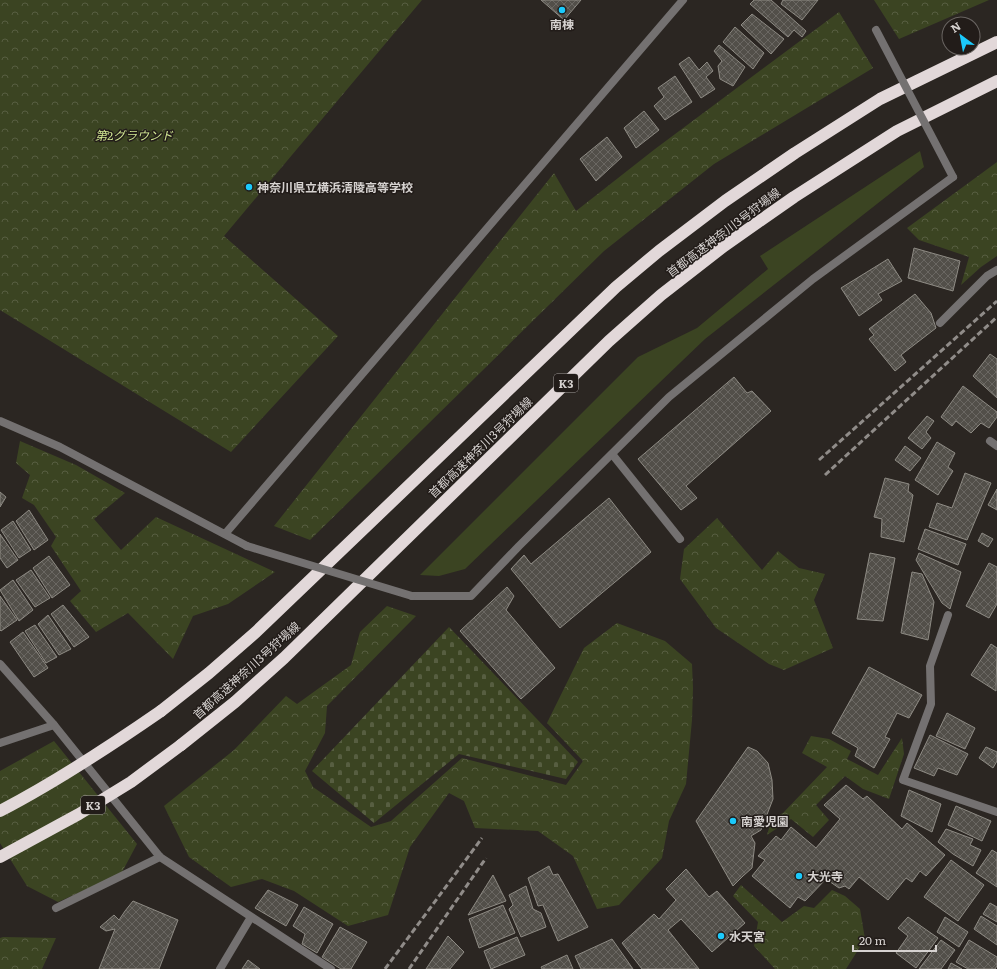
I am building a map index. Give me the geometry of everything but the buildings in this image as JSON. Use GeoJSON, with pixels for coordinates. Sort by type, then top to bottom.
{"type":"FeatureCollection","features":[{"type":"Feature","properties":{"kind":"highway","name":"首都高速神奈川3号狩場線"},"geometry":{"type":"LineString","coordinates":[[0,811],[66,774],[108,747],[161,711],[209,673],[256,632],[616,287],[659,251],[724,201],[795,153],[880,100],[997,42]]}},
{"type":"Feature","properties":{"kind":"highway","name":"首都高速神奈川3号狩場線"},"geometry":{"type":"LineString","coordinates":[[0,858],[79,814],[131,782],[235,702],[284,658],[609,341],[662,295],[724,246],[794,196],[897,131],[997,81]]}},
{"type":"Feature","properties":{"kind":"street"},"geometry":{"type":"LineString","coordinates":[[225,534],[683,0]]}},
{"type":"Feature","properties":{"kind":"street"},"geometry":{"type":"LineString","coordinates":[[0,421],[60,447],[247,546],[412,596],[471,596],[518,546],[669,397],[813,279],[953,177],[876,30]]}},
{"type":"Feature","properties":{"kind":"street"},"geometry":{"type":"LineString","coordinates":[[940,323],[987,276],[997,270]]}},
{"type":"Feature","properties":{"kind":"street"},"geometry":{"type":"LineString","coordinates":[[612,454],[680,539]]}},
{"type":"Feature","properties":{"kind":"street"},"geometry":{"type":"LineString","coordinates":[[948,615],[930,666],[930,704],[903,780],[997,812]]}},
{"type":"Feature","properties":{"kind":"street"},"geometry":{"type":"LineString","coordinates":[[0,664],[54,725],[160,857],[331,969]]}},
{"type":"Feature","properties":{"kind":"street"},"geometry":{"type":"LineString","coordinates":[[0,743],[54,725]]}},
{"type":"Feature","properties":{"kind":"street"},"geometry":{"type":"LineString","coordinates":[[56,908],[160,857]]}},
{"type":"Feature","properties":{"kind":"street"},"geometry":{"type":"LineString","coordinates":[[220,969],[251,917]]}},
{"type":"Feature","properties":{"kind":"green space","name":"第2グラウンド"},"geometry":{"type":"Polygon","coordinates":[[[0,0],[422,0],[224,236],[338,336],[231,452],[0,310],[0,0]]]}},
{"type":"Feature","properties":{"kind":"green space"},"geometry":{"type":"Polygon","coordinates":[[[874,0],[989,0],[952,16],[941,16],[941,21],[899,39],[874,0]]]}},
{"type":"Feature","properties":{"kind":"green space"},"geometry":{"type":"Polygon","coordinates":[[[839,12],[873,68],[714,164],[604,251],[310,540],[274,526],[554,173],[576,211],[655,149],[839,12]]]}},
{"type":"Feature","properties":{"kind":"green space"},"geometry":{"type":"Polygon","coordinates":[[[920,151],[924,167],[705,339],[465,569],[439,576],[420,575],[638,357],[697,328],[768,269],[760,256],[920,151]]]}},
{"type":"Feature","properties":{"kind":"green space"},"geometry":{"type":"Polygon","coordinates":[[[997,162],[997,256],[981,267],[961,285],[969,257],[919,240],[907,228],[997,162]]]}},
{"type":"Feature","properties":{"kind":"green space"},"geometry":{"type":"Polygon","coordinates":[[[20,441],[76,465],[125,493],[94,519],[121,550],[156,517],[275,572],[228,604],[193,616],[173,659],[128,613],[96,632],[70,601],[81,591],[51,546],[56,537],[34,505],[22,498],[30,475],[16,463],[20,441]]]}},
{"type":"Feature","properties":{"kind":"green space"},"geometry":{"type":"Polygon","coordinates":[[[717,518],[762,570],[778,551],[799,568],[825,574],[814,600],[833,648],[784,670],[769,664],[716,628],[680,579],[684,549],[717,518]]]}},
{"type":"Feature","properties":{"kind":"green space"},"geometry":{"type":"Polygon","coordinates":[[[387,606],[416,616],[327,706],[325,733],[305,771],[313,787],[371,827],[391,821],[462,758],[566,785],[583,761],[547,723],[584,648],[617,623],[665,641],[692,664],[692,720],[686,784],[669,821],[662,858],[619,905],[597,909],[573,856],[538,831],[475,828],[464,801],[449,793],[410,847],[388,915],[348,926],[294,891],[262,879],[231,887],[189,857],[164,806],[234,750],[286,696],[297,704],[351,665],[360,632],[387,606]]]}},
{"type":"Feature","properties":{"kind":"green space"},"geometry":{"type":"Polygon","coordinates":[[[449,627],[578,762],[566,779],[459,754],[374,823],[312,771],[449,627]]]}},
{"type":"Feature","properties":{"kind":"green space"},"geometry":{"type":"Polygon","coordinates":[[[811,736],[829,739],[851,751],[847,759],[878,775],[902,738],[904,754],[889,799],[863,789],[845,776],[816,805],[829,820],[813,837],[791,819],[767,835],[772,818],[783,813],[827,767],[802,753],[811,736]]]}},
{"type":"Feature","properties":{"kind":"green space"},"geometry":{"type":"Polygon","coordinates":[[[54,741],[137,844],[121,874],[58,902],[27,886],[0,843],[0,771],[54,741]]]}},
{"type":"Feature","properties":{"kind":"green space"},"geometry":{"type":"Polygon","coordinates":[[[741,885],[782,922],[804,906],[814,908],[832,890],[845,896],[860,909],[865,939],[846,969],[775,969],[754,946],[758,922],[733,896],[741,885]]]}},
{"type":"Feature","properties":{"kind":"green space"},"geometry":{"type":"Polygon","coordinates":[[[0,938],[56,938],[42,969],[0,969],[0,938]]]}},
{"type":"Feature","properties":{"kind":"railway"},"geometry":{"type":"LineString","coordinates":[[819,460],[997,301]]}},
{"type":"Feature","properties":{"kind":"railway"},"geometry":{"type":"LineString","coordinates":[[825,475],[997,317]]}},
{"type":"Feature","properties":{"kind":"railway"},"geometry":{"type":"LineString","coordinates":[[385,969],[482,838]]}},
{"type":"Feature","properties":{"kind":"railway"},"geometry":{"type":"LineString","coordinates":[[409,969],[486,858]]}},
{"type":"Feature","properties":{"kind":"place","name":"南棟"},"geometry":{"type":"Point","coordinates":[562,10]}},
{"type":"Feature","properties":{"kind":"place","name":"神奈川県立横浜清陵高等学校"},"geometry":{"type":"Point","coordinates":[249,187]}},
{"type":"Feature","properties":{"kind":"place","name":"南愛児園"},"geometry":{"type":"Point","coordinates":[733,821]}},
{"type":"Feature","properties":{"kind":"place","name":"大光寺"},"geometry":{"type":"Point","coordinates":[799,876]}},
{"type":"Feature","properties":{"kind":"place","name":"水天宮"},"geometry":{"type":"Point","coordinates":[721,936]}}]}
